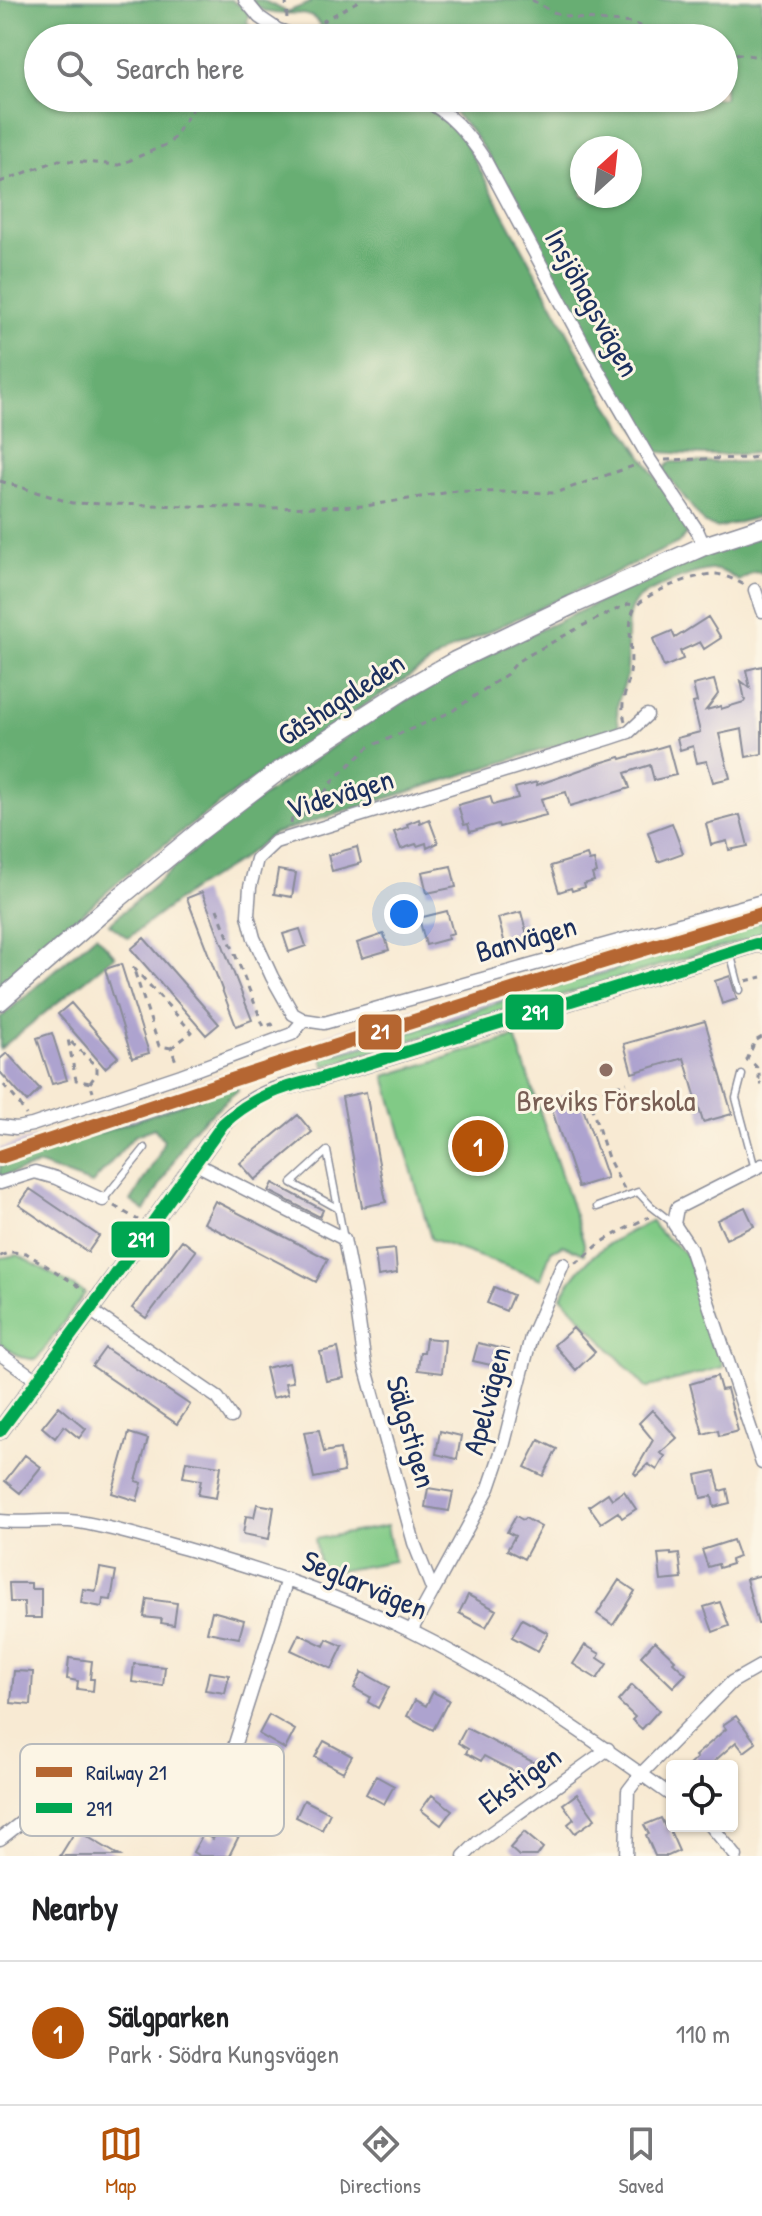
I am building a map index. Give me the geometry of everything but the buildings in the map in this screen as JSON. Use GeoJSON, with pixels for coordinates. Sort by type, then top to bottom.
{"type":"FeatureCollection","features":[{"type":"Feature","properties":{"kind":"main road","name":"Gåshagaleden"},"geometry":{"type":"LineString","coordinates":[[0,1001],[200,831],[276,773],[359,718],[455,661],[704,546],[762,527]]}},
{"type":"Feature","properties":{"kind":"street"},"geometry":{"type":"LineString","coordinates":[[245,0],[259,17],[271,24]]}},
{"type":"Feature","properties":{"kind":"street","name":"Insjöhagsvägen"},"geometry":{"type":"LineString","coordinates":[[442,112],[466,131],[485,160],[590,356],[704,546]]}},
{"type":"Feature","properties":{"kind":"street"},"geometry":{"type":"LineString","coordinates":[[755,590],[762,611]]}},
{"type":"Feature","properties":{"kind":"street","name":"Videvägen"},"geometry":{"type":"LineString","coordinates":[[304,1020],[293,1014],[272,977],[254,938],[248,915],[250,887],[257,859],[275,842],[629,732],[647,715]]}},
{"type":"Feature","properties":{"kind":"street","name":"Banvägen"},"geometry":{"type":"LineString","coordinates":[[304,1020],[324,1023],[762,901]]}},
{"type":"Feature","properties":{"kind":"street"},"geometry":{"type":"LineString","coordinates":[[0,1431],[223,1124],[252,1100],[273,1091],[762,944]]}},
{"type":"Feature","properties":{"kind":"street"},"geometry":{"type":"LineString","coordinates":[[0,1126],[16,1128],[32,1125],[181,1075],[292,1034],[304,1020]]}},
{"type":"Feature","properties":{"kind":"street"},"geometry":{"type":"LineString","coordinates":[[194,1163],[344,1239]]}},
{"type":"Feature","properties":{"kind":"street"},"geometry":{"type":"LineString","coordinates":[[758,1167],[677,1208],[674,1224],[690,1248],[762,1463]]}},
{"type":"Feature","properties":{"kind":"street"},"geometry":{"type":"LineString","coordinates":[[0,1183],[35,1172],[56,1178],[103,1200]]}},
{"type":"Feature","properties":{"kind":"street","name":"Sälgstigen"},"geometry":{"type":"LineString","coordinates":[[344,1239],[365,1365],[414,1543],[433,1591]]}},
{"type":"Feature","properties":{"kind":"street","name":"Apelvägen"},"geometry":{"type":"LineString","coordinates":[[433,1591],[489,1488],[503,1447],[531,1337],[563,1264]]}},
{"type":"Feature","properties":{"kind":"street"},"geometry":{"type":"LineString","coordinates":[[90,1310],[218,1398],[231,1417]]}},
{"type":"Feature","properties":{"kind":"street"},"geometry":{"type":"LineString","coordinates":[[0,1354],[38,1381]]}},
{"type":"Feature","properties":{"kind":"street","name":"Seglarvägen"},"geometry":{"type":"LineString","coordinates":[[0,1521],[79,1522],[143,1537],[287,1579],[411,1631],[519,1691],[608,1749],[666,1792]]}},
{"type":"Feature","properties":{"kind":"street"},"geometry":{"type":"LineString","coordinates":[[235,1744],[287,1579]]}},
{"type":"Feature","properties":{"kind":"street"},"geometry":{"type":"LineString","coordinates":[[411,1631],[433,1591]]}},
{"type":"Feature","properties":{"kind":"street"},"geometry":{"type":"LineString","coordinates":[[626,1856],[628,1791],[732,1682],[762,1665]]}},
{"type":"Feature","properties":{"kind":"street","name":"Ekstigen"},"geometry":{"type":"LineString","coordinates":[[464,1856],[503,1824],[608,1749]]}},
{"type":"Feature","properties":{"kind":"street"},"geometry":{"type":"LineString","coordinates":[[0,1839],[20,1824]]}},
{"type":"Feature","properties":{"kind":"street"},"geometry":{"type":"LineString","coordinates":[[716,1832],[736,1856]]}},
{"type":"Feature","properties":{"kind":"lane"},"geometry":{"type":"LineString","coordinates":[[730,952],[739,986]]}},
{"type":"Feature","properties":{"kind":"lane"},"geometry":{"type":"LineString","coordinates":[[742,1075],[736,1098],[758,1167]]}},
{"type":"Feature","properties":{"kind":"lane"},"geometry":{"type":"LineString","coordinates":[[103,1200],[145,1148]]}},
{"type":"Feature","properties":{"kind":"lane","name":"Sälgstigen"},"geometry":{"type":"LineString","coordinates":[[337,1208],[292,1183],[327,1151],[344,1239]]}},
{"type":"Feature","properties":{"kind":"lane"},"geometry":{"type":"LineString","coordinates":[[597,1207],[638,1192],[674,1224]]}},
{"type":"Feature","properties":{"kind":"path"},"geometry":{"type":"LineString","coordinates":[[286,0],[286,24]]}},
{"type":"Feature","properties":{"kind":"path"},"geometry":{"type":"LineString","coordinates":[[321,24],[360,0]]}},
{"type":"Feature","properties":{"kind":"path"},"geometry":{"type":"LineString","coordinates":[[532,0],[553,12],[574,18],[634,24]]}},
{"type":"Feature","properties":{"kind":"path"},"geometry":{"type":"LineString","coordinates":[[738,54],[762,57]]}},
{"type":"Feature","properties":{"kind":"path"},"geometry":{"type":"LineString","coordinates":[[0,182],[59,160],[119,165],[170,143],[191,112]]}},
{"type":"Feature","properties":{"kind":"path"},"geometry":{"type":"LineString","coordinates":[[0,481],[72,503],[267,508],[366,506],[456,491],[555,493],[650,460],[762,456]]}},
{"type":"Feature","properties":{"kind":"path"},"geometry":{"type":"LineString","coordinates":[[288,838],[292,819],[311,812],[335,778],[369,747],[451,712],[507,674],[518,661],[592,621],[706,574],[720,574],[755,590]]}},
{"type":"Feature","properties":{"kind":"path"},"geometry":{"type":"LineString","coordinates":[[629,732],[622,700],[630,671],[632,616],[636,605]]}},
{"type":"Feature","properties":{"kind":"path"},"geometry":{"type":"LineString","coordinates":[[217,909],[264,1027],[272,1024],[278,1040]]}},
{"type":"Feature","properties":{"kind":"path"},"geometry":{"type":"LineString","coordinates":[[133,967],[192,1032],[171,1048],[159,1046],[133,967]]}},
{"type":"Feature","properties":{"kind":"path"},"geometry":{"type":"LineString","coordinates":[[739,986],[762,977]]}},
{"type":"Feature","properties":{"kind":"path"},"geometry":{"type":"LineString","coordinates":[[292,1034],[301,1068],[311,1065]]}},
{"type":"Feature","properties":{"kind":"path"},"geometry":{"type":"LineString","coordinates":[[762,1037],[755,1041],[747,1060],[758,1068],[758,1084],[762,1084]]}},
{"type":"Feature","properties":{"kind":"path"},"geometry":{"type":"LineString","coordinates":[[68,1039],[97,1067],[97,1073],[90,1083],[76,1080],[68,1039]]}},
{"type":"Feature","properties":{"kind":"path"},"geometry":{"type":"LineString","coordinates":[[171,1048],[181,1075]]}},
{"type":"Feature","properties":{"kind":"path"},"geometry":{"type":"LineString","coordinates":[[90,1083],[98,1103]]}},
{"type":"Feature","properties":{"kind":"path"},"geometry":{"type":"LineString","coordinates":[[627,1083],[587,1093],[608,1158],[628,1195]]}},
{"type":"Feature","properties":{"kind":"path"},"geometry":{"type":"LineString","coordinates":[[4,1085],[32,1125]]}},
{"type":"Feature","properties":{"kind":"path"},"geometry":{"type":"LineString","coordinates":[[103,1200],[149,1227]]}},
{"type":"Feature","properties":{"kind":"path"},"geometry":{"type":"LineString","coordinates":[[563,1264],[579,1263],[596,1246],[616,1233],[650,1217],[674,1224]]}},
{"type":"Feature","properties":{"kind":"path"},"geometry":{"type":"LineString","coordinates":[[0,1256],[11,1252],[26,1253],[88,1292],[93,1289],[101,1295]]}},
{"type":"Feature","properties":{"kind":"shaded area"},"geometry":{"type":"Polygon","coordinates":[[[762,909],[762,921],[709,940],[500,1002],[379,1043],[330,1055],[0,1166],[0,1148],[128,1108],[291,1048],[310,1045],[322,1036],[351,1026],[552,971],[721,918],[762,909]]]}},
{"type":"Feature","properties":{"kind":"green space"},"geometry":{"type":"Polygon","coordinates":[[[0,0],[231,0],[249,11],[248,24],[24,24],[24,112],[432,112],[465,142],[599,390],[685,522],[688,532],[680,542],[452,649],[278,761],[142,861],[0,986],[0,0]]]}},
{"type":"Feature","properties":{"kind":"green space"},"geometry":{"type":"Polygon","coordinates":[[[251,0],[262,0],[287,12],[310,3],[310,0],[762,0],[762,452],[720,455],[649,451],[490,158],[453,112],[738,112],[738,24],[320,24],[305,14],[274,13],[258,7],[251,0]]]}},
{"type":"Feature","properties":{"kind":"green space"},"geometry":{"type":"Polygon","coordinates":[[[670,462],[762,462],[762,516],[718,528],[705,524],[663,470],[670,462]]]}},
{"type":"Feature","properties":{"kind":"green space"},"geometry":{"type":"Polygon","coordinates":[[[762,535],[762,573],[754,572],[739,581],[729,574],[709,570],[659,587],[633,605],[627,628],[627,675],[617,707],[619,726],[273,834],[128,938],[109,924],[226,823],[351,733],[400,703],[497,650],[683,563],[762,535]]]}},
{"type":"Feature","properties":{"kind":"green space"},"geometry":{"type":"Polygon","coordinates":[[[762,921],[762,935],[325,1066],[322,1058],[379,1043],[500,1002],[615,970],[762,921]]]}},
{"type":"Feature","properties":{"kind":"green space"},"geometry":{"type":"Polygon","coordinates":[[[96,935],[115,956],[0,1049],[0,1018],[96,935]]]}},
{"type":"Feature","properties":{"kind":"green space"},"geometry":{"type":"Polygon","coordinates":[[[515,1037],[584,1243],[584,1254],[563,1245],[551,1251],[541,1279],[431,1239],[385,1076],[515,1037]]]}},
{"type":"Feature","properties":{"kind":"green space"},"geometry":{"type":"Polygon","coordinates":[[[236,1085],[238,1090],[190,1132],[145,1211],[131,1201],[164,1140],[154,1128],[134,1136],[92,1184],[40,1165],[0,1177],[0,1166],[236,1085]]]}},
{"type":"Feature","properties":{"kind":"green space"},"geometry":{"type":"Polygon","coordinates":[[[651,1221],[687,1256],[723,1367],[646,1388],[561,1296],[589,1259],[651,1221]]]}},
{"type":"Feature","properties":{"kind":"green space"},"geometry":{"type":"Polygon","coordinates":[[[18,1255],[85,1293],[36,1360],[20,1357],[0,1343],[0,1258],[18,1255]]]}},
{"type":"Feature","properties":{"kind":"green space"},"geometry":{"type":"Polygon","coordinates":[[[387,1526],[394,1561],[321,1574],[315,1539],[387,1526]]]}},
{"type":"Feature","properties":{"kind":"rail line","name":"21"},"geometry":{"type":"LineString","coordinates":[[0,1157],[380,1032],[762,914]]}},
{"type":"Feature","properties":{"kind":"transit line","name":"291"},"geometry":{"type":"LineString","coordinates":[[0,1431],[223,1124],[244,1107],[291,1086],[762,944]]}},
{"type":"Feature","properties":{"kind":"place","name":"Breviks Förskola"},"geometry":{"type":"Point","coordinates":[606,1070]}},
{"type":"Feature","properties":{"kind":"place","name":"Sälgparken"},"geometry":{"type":"Point","coordinates":[478,1146]}}]}
